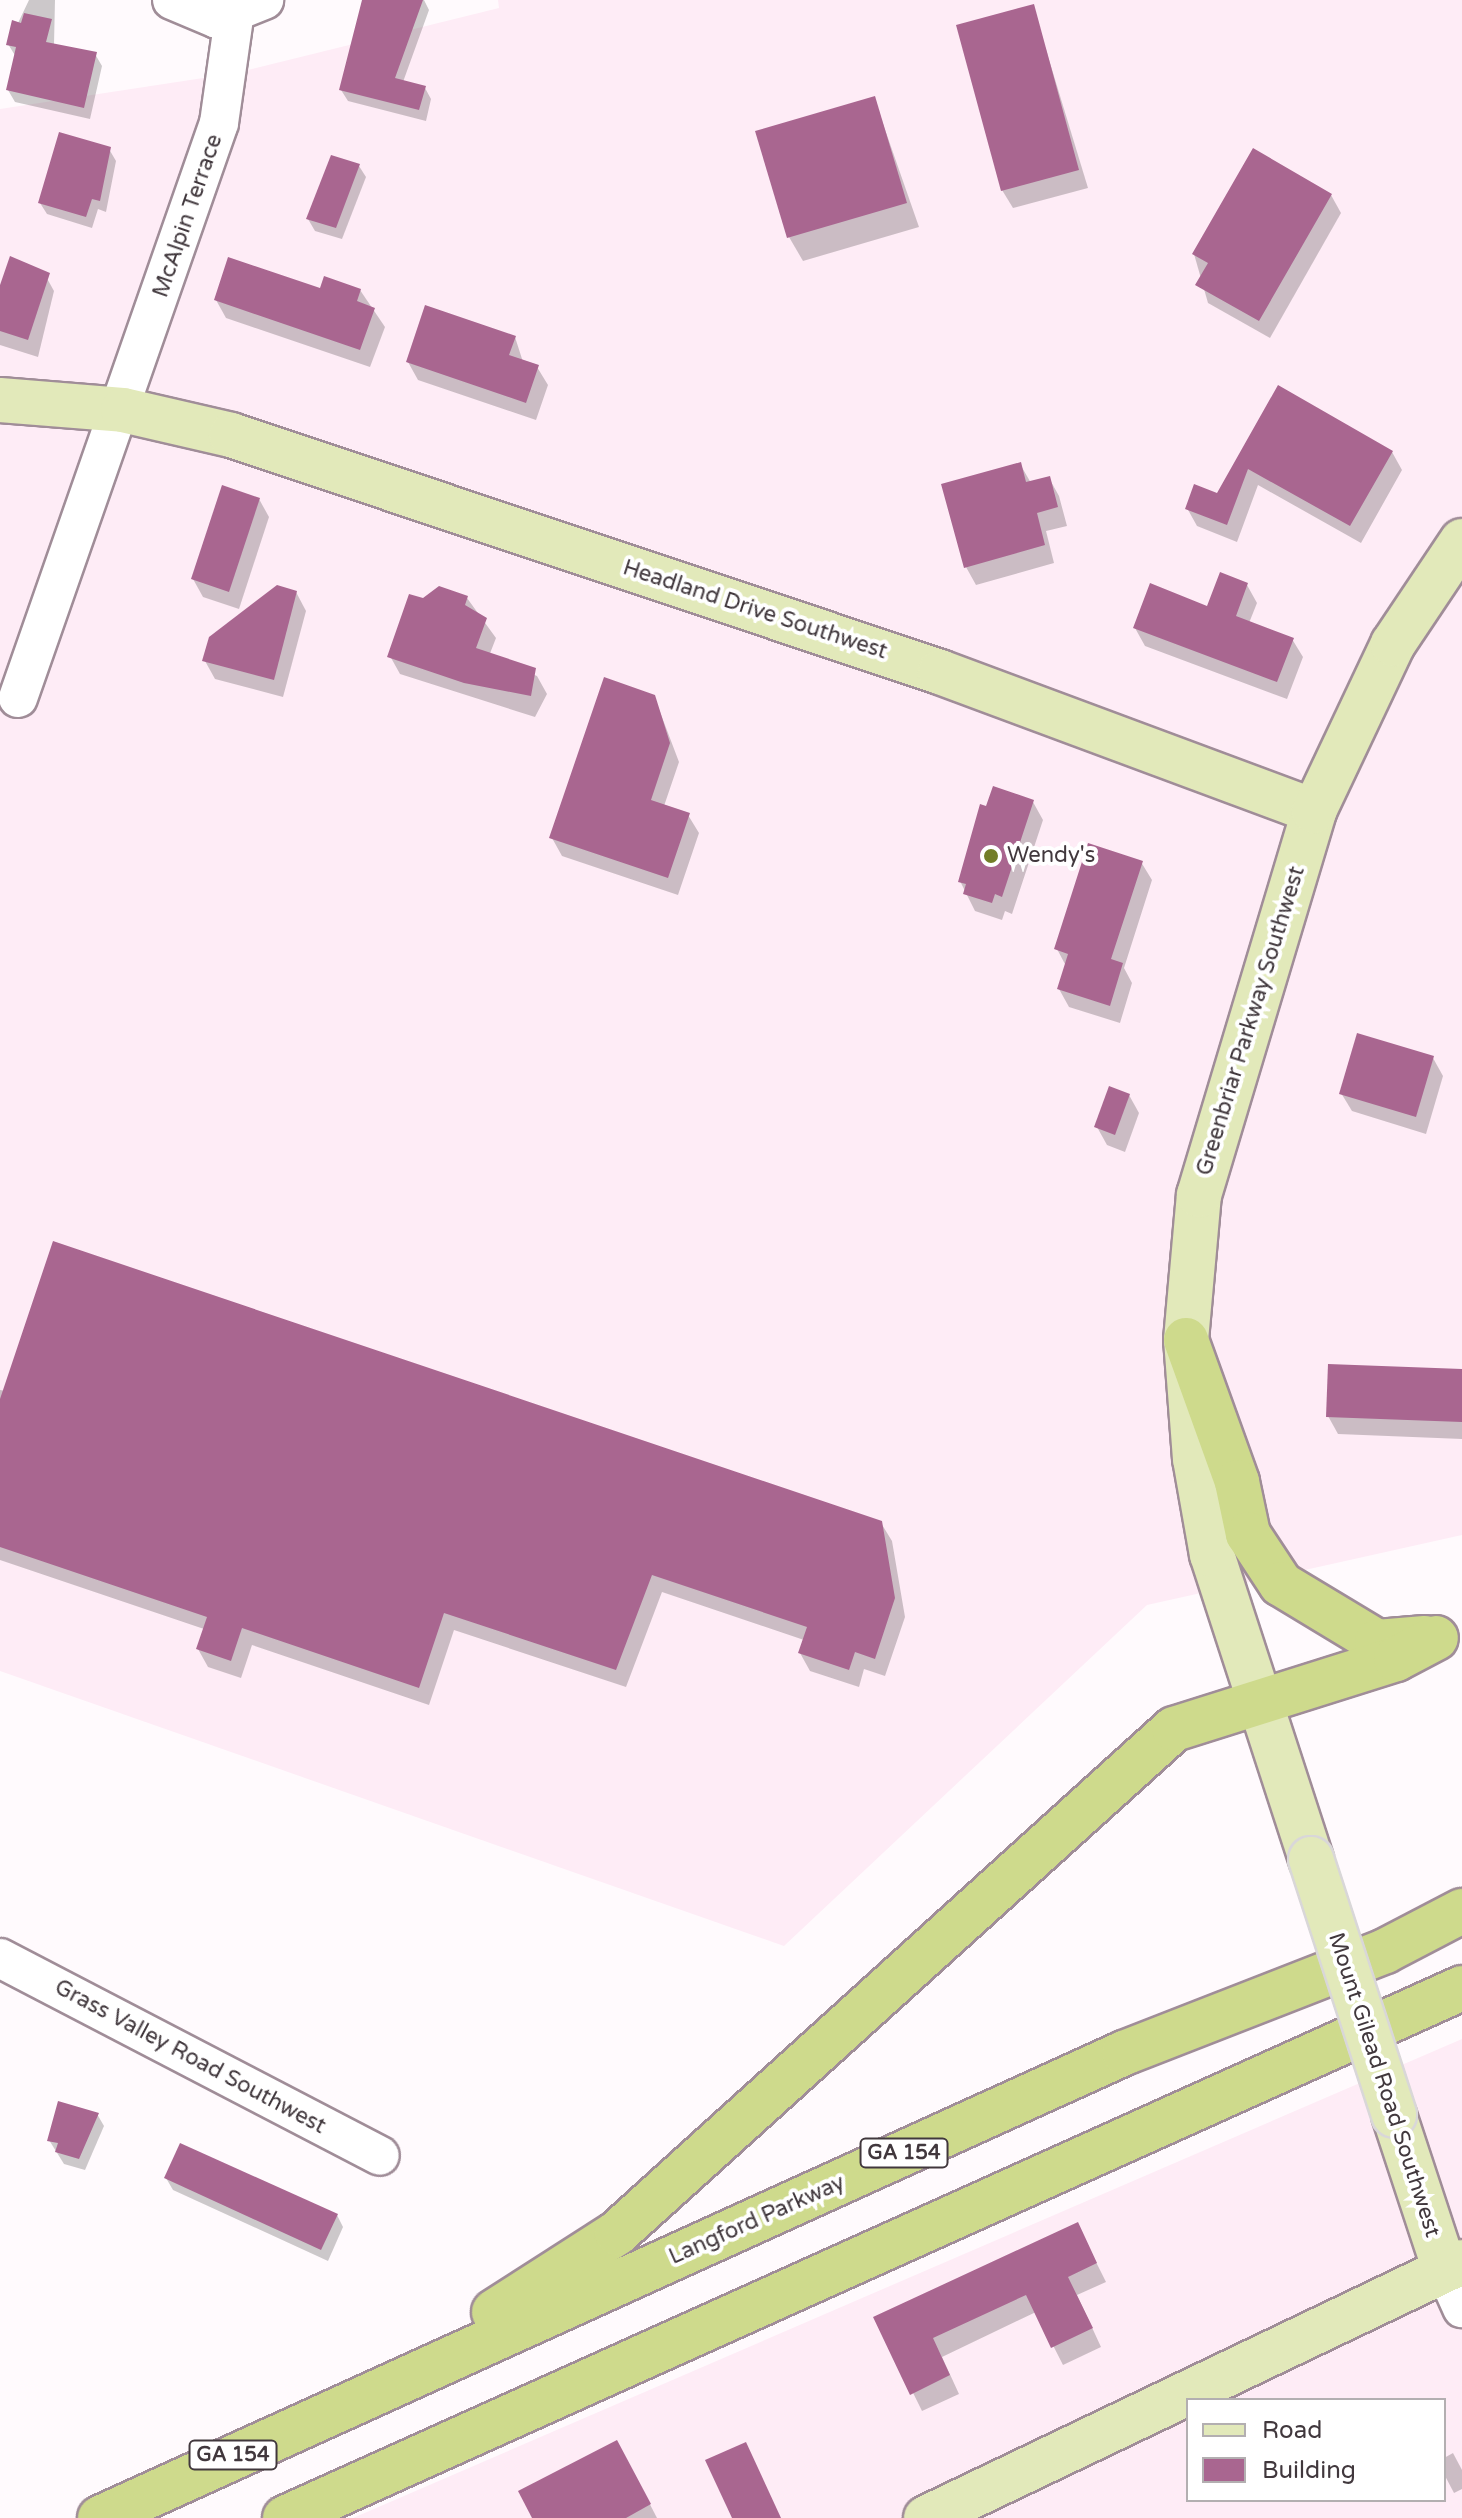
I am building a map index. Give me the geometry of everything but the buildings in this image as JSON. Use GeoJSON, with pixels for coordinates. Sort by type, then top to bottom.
{"type":"FeatureCollection","features":[{"type":"Feature","properties":{"kind":"highway"},"geometry":{"type":"LineString","coordinates":[[1186,1340],[1237,1482],[1248,1534],[1281,1584],[1377,1642],[1449,1635]]}},
{"type":"Feature","properties":{"kind":"highway"},"geometry":{"type":"LineString","coordinates":[[348,2400],[617,2233],[1174,1729],[1396,1659],[1449,1635]]}},
{"type":"Feature","properties":{"kind":"highway","name":"Langford Parkway"},"geometry":{"type":"LineString","coordinates":[[100,2518],[348,2400],[1124,2053],[1385,1951],[1462,1911]]}},
{"type":"Feature","properties":{"kind":"highway"},"geometry":{"type":"LineString","coordinates":[[285,2518],[1462,1988]]}},
{"type":"Feature","properties":{"kind":"main road","name":"Headland Drive Southwest"},"geometry":{"type":"LineString","coordinates":[[0,400],[123,410],[190,425],[940,672],[1314,811]]}},
{"type":"Feature","properties":{"kind":"main road","name":"Greenbriar Parkway Southwest"},"geometry":{"type":"LineString","coordinates":[[1311,1859],[1258,1705],[1212,1555],[1189,1426],[1186,1340],[1202,1185],[1314,811],[1393,644],[1462,541]]}},
{"type":"Feature","properties":{"kind":"main road","name":"Mount Gilead Road Southwest"},"geometry":{"type":"LineString","coordinates":[[1311,1859],[1394,2115],[1456,2280]]}},
{"type":"Feature","properties":{"kind":"main road"},"geometry":{"type":"LineString","coordinates":[[1193,2398],[1456,2280]]}},
{"type":"Feature","properties":{"kind":"main road"},"geometry":{"type":"LineString","coordinates":[[926,2518],[1186,2401]]}},
{"type":"Feature","properties":{"kind":"street","name":"McAlpin Terrace"},"geometry":{"type":"LineString","coordinates":[[18,698],[123,410],[219,123],[249,9],[201,17],[172,0]]}},
{"type":"Feature","properties":{"kind":"street","name":"Grass Valley Road Southwest"},"geometry":{"type":"LineString","coordinates":[[0,1958],[380,2156]]}},
{"type":"Feature","properties":{"kind":"shaded area"},"geometry":{"type":"Polygon","coordinates":[[[498,0],[1462,0],[1462,1535],[1147,1605],[784,1946],[0,1671],[0,109],[236,73],[499,8],[498,0]]]}},
{"type":"Feature","properties":{"kind":"shaded area"},"geometry":{"type":"Polygon","coordinates":[[[1462,2039],[1462,2518],[353,2518],[1462,2039]]]}},
{"type":"Feature","properties":{"kind":"place","name":"Wendy's"},"geometry":{"type":"Point","coordinates":[991,856]}}]}
